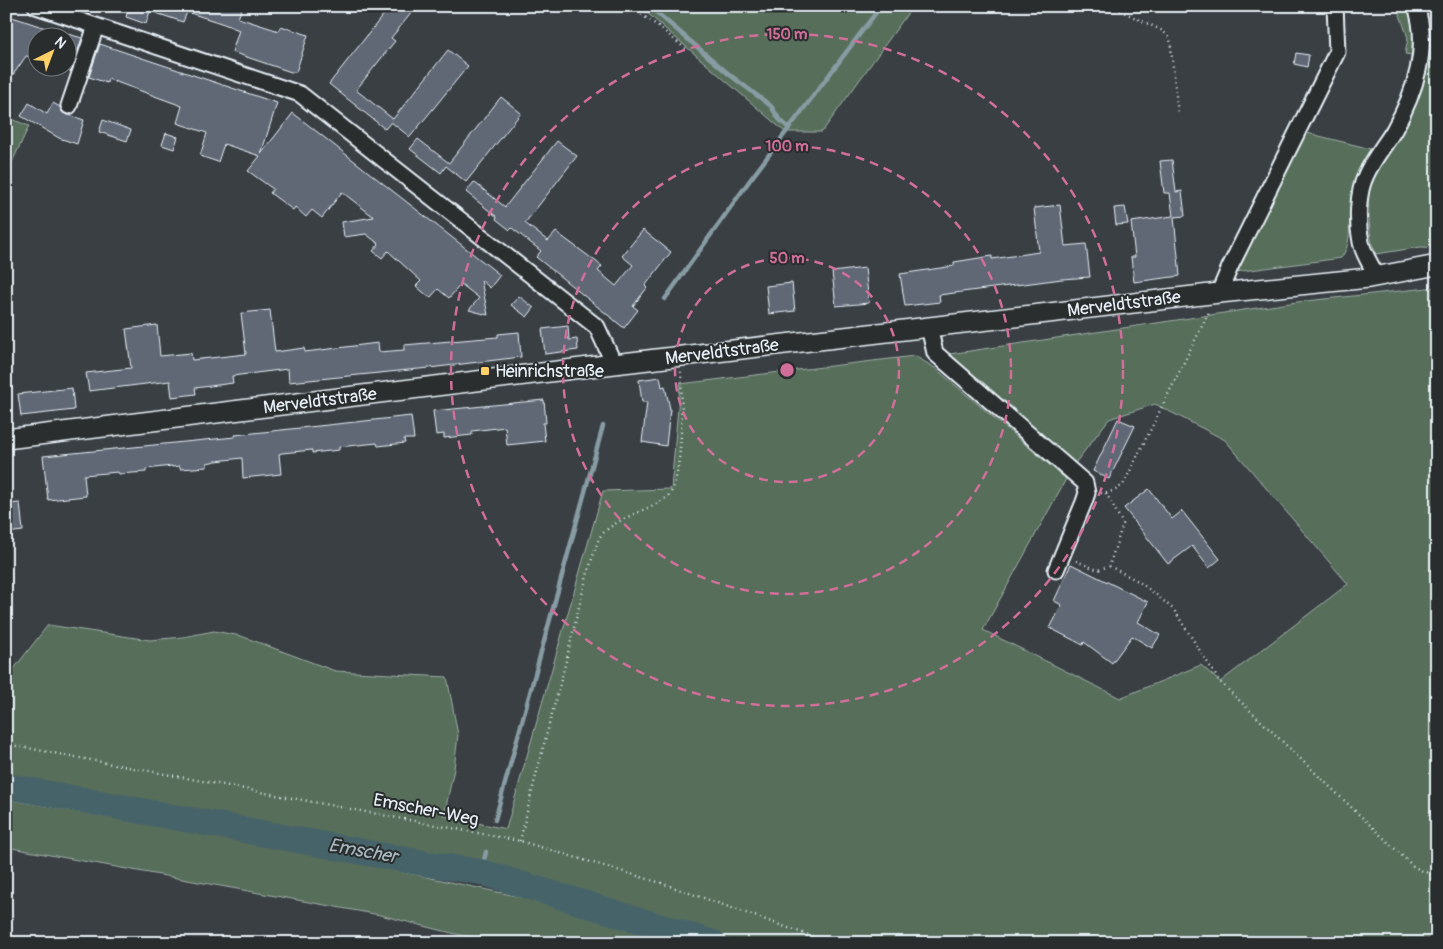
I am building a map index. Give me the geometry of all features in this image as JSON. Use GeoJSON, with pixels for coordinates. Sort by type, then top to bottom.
{"type":"FeatureCollection","features":[{"type":"Feature","properties":{"kind":"main road","name":"Merveldtstraße"},"geometry":{"type":"LineString","coordinates":[[6,439],[614,364],[1219,293],[1377,277],[1437,266]]}},
{"type":"Feature","properties":{"kind":"street"},"geometry":{"type":"LineString","coordinates":[[36,6],[300,94],[597,326],[614,364]]}},
{"type":"Feature","properties":{"kind":"street"},"geometry":{"type":"LineString","coordinates":[[1219,293],[1337,52],[1335,6]]}},
{"type":"Feature","properties":{"kind":"street"},"geometry":{"type":"LineString","coordinates":[[1377,277],[1361,244],[1358,207],[1365,176],[1395,128],[1420,64],[1422,22],[1416,6]]}},
{"type":"Feature","properties":{"kind":"street"},"geometry":{"type":"LineString","coordinates":[[69,106],[96,26]]}},
{"type":"Feature","properties":{"kind":"street"},"geometry":{"type":"LineString","coordinates":[[929,327],[935,353],[1086,483],[1087,493],[1056,570]]}},
{"type":"Feature","properties":{"kind":"path"},"geometry":{"type":"LineString","coordinates":[[629,6],[658,26],[687,50]]}},
{"type":"Feature","properties":{"kind":"path"},"geometry":{"type":"LineString","coordinates":[[1111,6],[1163,31],[1170,38],[1178,114]]}},
{"type":"Feature","properties":{"kind":"path"},"geometry":{"type":"LineString","coordinates":[[1087,493],[1106,493],[1114,491],[1122,485],[1219,293]]}},
{"type":"Feature","properties":{"kind":"path"},"geometry":{"type":"LineString","coordinates":[[520,841],[540,758],[599,538],[608,529],[668,497],[675,486],[680,444],[682,397],[680,357]]}},
{"type":"Feature","properties":{"kind":"path"},"geometry":{"type":"LineString","coordinates":[[1106,493],[1123,524],[1109,566]]}},
{"type":"Feature","properties":{"kind":"path"},"geometry":{"type":"LineString","coordinates":[[1062,556],[1098,570],[1109,566],[1138,581],[1158,596],[1174,610],[1220,682],[1414,867],[1437,877]]}},
{"type":"Feature","properties":{"kind":"path","name":"Emscher-Weg"},"geometry":{"type":"LineString","coordinates":[[6,744],[520,841],[661,883],[831,943]]}},
{"type":"Feature","properties":{"kind":"green space"},"geometry":{"type":"Polygon","coordinates":[[[639,6],[913,6],[822,132],[785,132],[639,6]]]}},
{"type":"Feature","properties":{"kind":"green space"},"geometry":{"type":"Polygon","coordinates":[[[1397,6],[1410,6],[1415,44],[1412,55],[1405,54],[1408,38],[1397,6]]]}},
{"type":"Feature","properties":{"kind":"green space"},"geometry":{"type":"Polygon","coordinates":[[[1425,6],[1437,6],[1437,248],[1421,247],[1376,254],[1370,232],[1369,190],[1371,180],[1380,160],[1405,122],[1421,88],[1428,47],[1425,6]]]}},
{"type":"Feature","properties":{"kind":"green space"},"geometry":{"type":"Polygon","coordinates":[[[6,117],[29,126],[6,175],[6,117]]]}},
{"type":"Feature","properties":{"kind":"green space"},"geometry":{"type":"Polygon","coordinates":[[[1303,132],[1371,149],[1351,201],[1349,238],[1345,251],[1341,258],[1235,272],[1303,132]]]}},
{"type":"Feature","properties":{"kind":"green space"},"geometry":{"type":"Polygon","coordinates":[[[1437,287],[1437,943],[738,943],[590,893],[475,863],[6,776],[6,679],[48,625],[150,640],[183,637],[214,631],[241,636],[335,671],[447,677],[458,735],[454,769],[444,816],[506,829],[603,491],[671,489],[680,384],[915,356],[935,368],[1066,479],[983,630],[1120,698],[1201,665],[1220,682],[1348,584],[1225,440],[1155,404],[1109,419],[1073,466],[943,355],[1297,302],[1437,287]]]}},
{"type":"Feature","properties":{"kind":"green space"},"geometry":{"type":"Polygon","coordinates":[[[6,799],[328,856],[530,899],[676,943],[492,943],[380,915],[6,847],[6,799]]]}},
{"type":"Feature","properties":{"kind":"building"},"geometry":{"type":"Polygon","coordinates":[[[129,6],[243,6],[238,18],[279,31],[281,26],[308,35],[296,72],[291,72],[232,52],[239,30],[187,12],[183,22],[150,11],[146,24],[126,17],[129,6]]]}},
{"type":"Feature","properties":{"kind":"building"},"geometry":{"type":"Polygon","coordinates":[[[374,6],[417,6],[391,38],[395,41],[356,90],[393,119],[448,50],[468,66],[410,137],[391,122],[385,129],[329,84],[384,14],[374,6]]]}},
{"type":"Feature","properties":{"kind":"building"},"geometry":{"type":"Polygon","coordinates":[[[6,15],[46,28],[28,28],[28,56],[26,56],[6,85],[6,15]]]}},
{"type":"Feature","properties":{"kind":"building"},"geometry":{"type":"Polygon","coordinates":[[[78,37],[82,38],[78,50],[78,37]]]}},
{"type":"Feature","properties":{"kind":"building"},"geometry":{"type":"Polygon","coordinates":[[[100,44],[277,103],[261,154],[293,113],[500,275],[490,288],[481,280],[488,315],[469,310],[479,298],[461,284],[449,298],[438,289],[430,298],[416,286],[421,281],[388,251],[382,258],[373,251],[379,244],[366,234],[344,237],[342,222],[374,217],[342,192],[322,218],[312,210],[306,217],[295,207],[293,210],[270,193],[273,189],[248,171],[260,156],[224,144],[218,162],[200,156],[207,133],[177,123],[182,106],[108,79],[107,83],[89,77],[100,44]]]}},
{"type":"Feature","properties":{"kind":"building"},"geometry":{"type":"Polygon","coordinates":[[[1296,53],[1309,55],[1307,67],[1294,64],[1296,53]]]}},
{"type":"Feature","properties":{"kind":"building"},"geometry":{"type":"Polygon","coordinates":[[[501,97],[521,113],[466,182],[446,166],[441,173],[410,149],[418,139],[449,163],[501,97]]]}},
{"type":"Feature","properties":{"kind":"building"},"geometry":{"type":"Polygon","coordinates":[[[29,103],[47,114],[53,103],[60,107],[63,113],[84,120],[77,144],[59,138],[21,116],[29,103]]]}},
{"type":"Feature","properties":{"kind":"building"},"geometry":{"type":"Polygon","coordinates":[[[103,120],[131,130],[127,141],[99,132],[103,120]]]}},
{"type":"Feature","properties":{"kind":"building"},"geometry":{"type":"Polygon","coordinates":[[[166,133],[178,137],[174,149],[162,145],[166,133]]]}},
{"type":"Feature","properties":{"kind":"building"},"geometry":{"type":"Polygon","coordinates":[[[557,141],[577,156],[525,223],[548,241],[556,232],[602,266],[598,271],[616,286],[633,265],[622,256],[643,230],[671,252],[645,286],[647,288],[633,306],[638,310],[624,328],[536,257],[541,251],[512,228],[510,230],[496,219],[497,217],[466,192],[474,182],[505,207],[557,141]]]}},
{"type":"Feature","properties":{"kind":"building"},"geometry":{"type":"Polygon","coordinates":[[[1172,160],[1176,192],[1182,191],[1185,216],[1174,217],[1180,276],[1134,282],[1131,257],[1135,257],[1131,222],[1173,216],[1170,193],[1164,193],[1160,161],[1172,160]]]}},
{"type":"Feature","properties":{"kind":"building"},"geometry":{"type":"Polygon","coordinates":[[[1060,205],[1065,246],[1086,244],[1090,277],[939,295],[940,302],[905,306],[900,274],[954,266],[954,262],[992,256],[992,259],[1039,252],[1034,208],[1060,205]]]}},
{"type":"Feature","properties":{"kind":"building"},"geometry":{"type":"Polygon","coordinates":[[[1125,207],[1128,224],[1116,225],[1114,208],[1125,207]]]}},
{"type":"Feature","properties":{"kind":"building"},"geometry":{"type":"Polygon","coordinates":[[[865,268],[869,303],[836,306],[832,272],[865,268]]]}},
{"type":"Feature","properties":{"kind":"building"},"geometry":{"type":"Polygon","coordinates":[[[792,283],[795,311],[769,314],[766,286],[792,283]]]}},
{"type":"Feature","properties":{"kind":"building"},"geometry":{"type":"Polygon","coordinates":[[[519,296],[534,308],[527,317],[511,305],[519,296]]]}},
{"type":"Feature","properties":{"kind":"building"},"geometry":{"type":"Polygon","coordinates":[[[270,310],[275,352],[304,348],[305,352],[378,343],[379,352],[404,350],[404,345],[498,337],[498,334],[519,332],[521,357],[289,382],[288,369],[232,376],[233,383],[195,388],[196,394],[172,397],[170,381],[89,391],[86,373],[131,368],[126,329],[157,325],[160,356],[191,353],[192,360],[246,354],[241,313],[270,310]]]}},
{"type":"Feature","properties":{"kind":"building"},"geometry":{"type":"Polygon","coordinates":[[[568,326],[569,340],[577,339],[578,350],[545,354],[542,329],[568,326]]]}},
{"type":"Feature","properties":{"kind":"building"},"geometry":{"type":"Polygon","coordinates":[[[660,377],[662,387],[665,386],[670,409],[666,446],[642,442],[647,402],[642,402],[639,380],[660,377]]]}},
{"type":"Feature","properties":{"kind":"building"},"geometry":{"type":"Polygon","coordinates":[[[72,388],[74,410],[21,416],[18,394],[72,388]]]}},
{"type":"Feature","properties":{"kind":"building"},"geometry":{"type":"Polygon","coordinates":[[[544,400],[546,423],[543,423],[545,441],[507,445],[505,427],[472,431],[472,435],[444,438],[444,434],[436,435],[433,411],[544,400]]]}},
{"type":"Feature","properties":{"kind":"building"},"geometry":{"type":"Polygon","coordinates":[[[411,416],[414,439],[404,439],[405,443],[378,446],[377,443],[339,447],[339,450],[312,453],[312,450],[282,453],[279,454],[281,474],[243,478],[242,458],[207,463],[207,467],[180,469],[180,466],[172,466],[146,469],[146,472],[84,475],[86,496],[48,500],[43,456],[235,437],[235,435],[411,416]]]}},
{"type":"Feature","properties":{"kind":"building"},"geometry":{"type":"Polygon","coordinates":[[[1118,419],[1135,426],[1109,479],[1093,471],[1118,419]]]}},
{"type":"Feature","properties":{"kind":"building"},"geometry":{"type":"Polygon","coordinates":[[[1149,489],[1172,519],[1182,511],[1220,559],[1209,568],[1192,546],[1168,564],[1124,508],[1149,489]]]}},
{"type":"Feature","properties":{"kind":"building"},"geometry":{"type":"Polygon","coordinates":[[[20,503],[23,531],[6,533],[6,504],[20,503]]]}},
{"type":"Feature","properties":{"kind":"building"},"geometry":{"type":"Polygon","coordinates":[[[1071,564],[1148,602],[1138,622],[1160,635],[1152,648],[1132,636],[1112,663],[1084,642],[1083,645],[1050,628],[1062,605],[1054,601],[1071,564]]]}},
{"type":"Feature","properties":{"kind":"waterway"},"geometry":{"type":"LineString","coordinates":[[649,6],[730,75],[771,106],[779,119],[789,128]]}},
{"type":"Feature","properties":{"kind":"waterway"},"geometry":{"type":"LineString","coordinates":[[665,299],[750,180],[881,6]]}},
{"type":"Feature","properties":{"kind":"waterway"},"geometry":{"type":"LineString","coordinates":[[495,820],[603,426]]}},
{"type":"Feature","properties":{"kind":"waterway","name":"Emscher"},"geometry":{"type":"LineString","coordinates":[[6,786],[428,864],[481,872],[713,943]]}},
{"type":"Feature","properties":{"kind":"waterway"},"geometry":{"type":"LineString","coordinates":[[481,872],[486,852]]}},
{"type":"Feature","properties":{"kind":"place","name":"Heinrichstraße"},"geometry":{"type":"Point","coordinates":[485,371]}}]}
